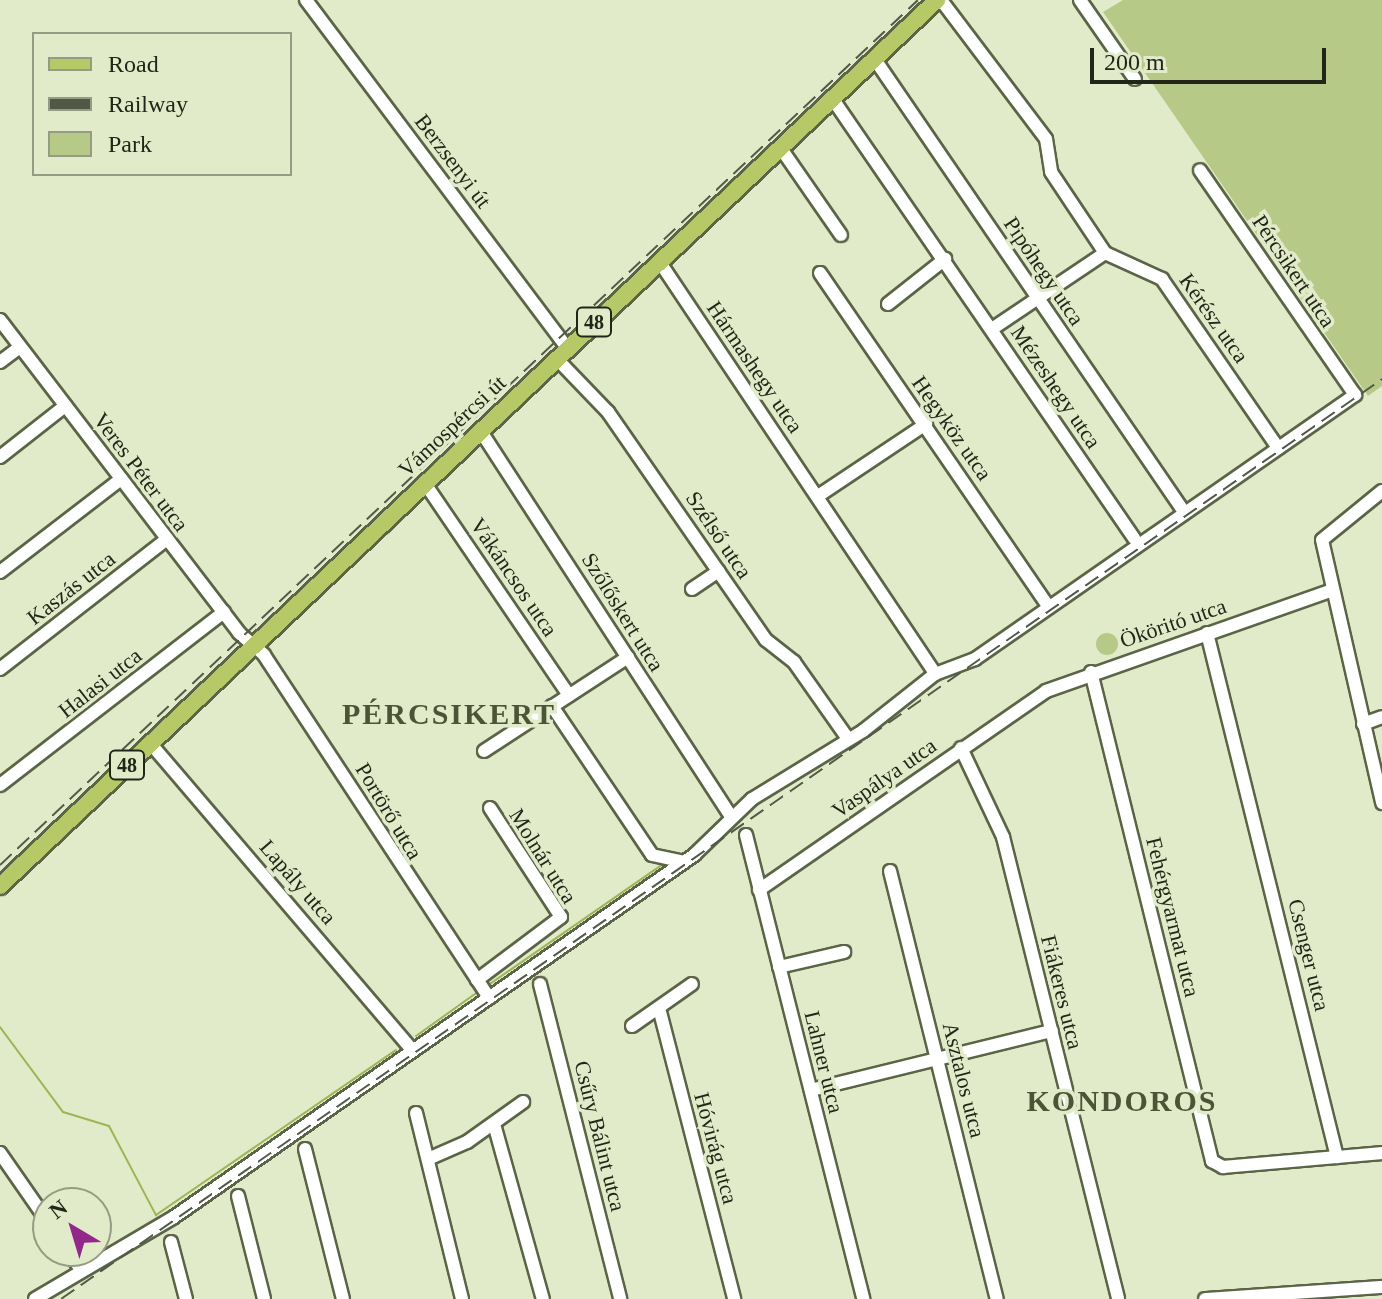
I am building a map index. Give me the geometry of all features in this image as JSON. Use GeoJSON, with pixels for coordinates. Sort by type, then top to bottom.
{"type":"FeatureCollection","features":[{"type":"Feature","properties":{"kind":"main road","name":"Vámospércsi út"},"geometry":{"type":"LineString","coordinates":[[0,886],[424,482],[939,0]]}},
{"type":"Feature","properties":{"kind":"street","name":"Berzsenyi út"},"geometry":{"type":"LineString","coordinates":[[306,0],[561,353]]}},
{"type":"Feature","properties":{"kind":"street"},"geometry":{"type":"LineString","coordinates":[[939,0],[1046,139],[1051,172],[1105,253],[992,329]]}},
{"type":"Feature","properties":{"kind":"street"},"geometry":{"type":"LineString","coordinates":[[1080,0],[1135,79]]}},
{"type":"Feature","properties":{"kind":"street","name":"Pipóhegy utca"},"geometry":{"type":"LineString","coordinates":[[874,58],[1182,509]]}},
{"type":"Feature","properties":{"kind":"street","name":"Mézeshegy utca"},"geometry":{"type":"LineString","coordinates":[[832,98],[1134,538]]}},
{"type":"Feature","properties":{"kind":"street"},"geometry":{"type":"LineString","coordinates":[[780,147],[841,235]]}},
{"type":"Feature","properties":{"kind":"street","name":"Pércsikert utca"},"geometry":{"type":"LineString","coordinates":[[1200,170],[1355,395],[1278,448]]}},
{"type":"Feature","properties":{"kind":"street","name":"Kérész utca"},"geometry":{"type":"LineString","coordinates":[[1105,253],[1162,279],[1278,448]]}},
{"type":"Feature","properties":{"kind":"street"},"geometry":{"type":"LineString","coordinates":[[888,304],[945,259]]}},
{"type":"Feature","properties":{"kind":"street","name":"Hármashegy utca"},"geometry":{"type":"LineString","coordinates":[[659,261],[935,674]]}},
{"type":"Feature","properties":{"kind":"street","name":"Hegyköz utca"},"geometry":{"type":"LineString","coordinates":[[820,273],[1049,607]]}},
{"type":"Feature","properties":{"kind":"street","name":"Veres Péter utca"},"geometry":{"type":"LineString","coordinates":[[0,320],[167,539],[254,646]]}},
{"type":"Feature","properties":{"kind":"street"},"geometry":{"type":"LineString","coordinates":[[0,362],[20,347]]}},
{"type":"Feature","properties":{"kind":"street","name":"Szélső utca"},"geometry":{"type":"LineString","coordinates":[[561,353],[606,410],[719,571],[846,736]]}},
{"type":"Feature","properties":{"kind":"street"},"geometry":{"type":"LineString","coordinates":[[0,457],[65,406]]}},
{"type":"Feature","properties":{"kind":"street"},"geometry":{"type":"LineString","coordinates":[[818,496],[926,424]]}},
{"type":"Feature","properties":{"kind":"street","name":"Szőlőskert utca"},"geometry":{"type":"LineString","coordinates":[[480,430],[731,817]]}},
{"type":"Feature","properties":{"kind":"street"},"geometry":{"type":"LineString","coordinates":[[1124,555],[1134,538],[1278,448]]}},
{"type":"Feature","properties":{"kind":"street"},"geometry":{"type":"LineString","coordinates":[[0,572],[121,479]]}},
{"type":"Feature","properties":{"kind":"street","name":"Vákáncsos utca"},"geometry":{"type":"LineString","coordinates":[[424,482],[569,695]]}},
{"type":"Feature","properties":{"kind":"street"},"geometry":{"type":"LineString","coordinates":[[1382,491],[1327,530],[1322,540],[1330,591],[1382,803]]}},
{"type":"Feature","properties":{"kind":"street"},"geometry":{"type":"LineString","coordinates":[[35,1299],[80,1268],[174,1217],[684,862],[731,817],[846,736],[863,731],[935,674],[967,663],[1124,555],[1182,509]]}},
{"type":"Feature","properties":{"kind":"street","name":"Kaszás utca"},"geometry":{"type":"LineString","coordinates":[[0,669],[167,539]]}},
{"type":"Feature","properties":{"kind":"street"},"geometry":{"type":"LineString","coordinates":[[692,589],[719,571]]}},
{"type":"Feature","properties":{"kind":"street","name":"Ököritó utca"},"geometry":{"type":"LineString","coordinates":[[1032,699],[1091,672],[1330,591]]}},
{"type":"Feature","properties":{"kind":"street","name":"Halasi utca"},"geometry":{"type":"LineString","coordinates":[[0,785],[224,612]]}},
{"type":"Feature","properties":{"kind":"street","name":"Csenger utca"},"geometry":{"type":"LineString","coordinates":[[1207,633],[1337,1157]]}},
{"type":"Feature","properties":{"kind":"street","name":"Portörő utca"},"geometry":{"type":"LineString","coordinates":[[254,646],[489,998]]}},
{"type":"Feature","properties":{"kind":"street"},"geometry":{"type":"LineString","coordinates":[[484,751],[628,657]]}},
{"type":"Feature","properties":{"kind":"street","name":"Fehérgyarmat utca"},"geometry":{"type":"LineString","coordinates":[[1091,672],[1211,1158],[1221,1167],[1337,1157]]}},
{"type":"Feature","properties":{"kind":"street","name":"Vaspálya utca"},"geometry":{"type":"LineString","coordinates":[[759,890],[1032,699]]}},
{"type":"Feature","properties":{"kind":"street"},"geometry":{"type":"LineString","coordinates":[[552,706],[652,855],[684,862]]}},
{"type":"Feature","properties":{"kind":"street"},"geometry":{"type":"LineString","coordinates":[[1363,724],[1382,717]]}},
{"type":"Feature","properties":{"kind":"street","name":"Lapály utca"},"geometry":{"type":"LineString","coordinates":[[150,743],[412,1050]]}},
{"type":"Feature","properties":{"kind":"street","name":"Fiákeres utca"},"geometry":{"type":"LineString","coordinates":[[961,748],[1002,833],[1118,1299]]}},
{"type":"Feature","properties":{"kind":"street","name":"Molnár utca"},"geometry":{"type":"LineString","coordinates":[[477,980],[561,917],[490,808]]}},
{"type":"Feature","properties":{"kind":"street","name":"Lahner utca"},"geometry":{"type":"LineString","coordinates":[[746,835],[863,1299]]}},
{"type":"Feature","properties":{"kind":"street","name":"Asztalos utca"},"geometry":{"type":"LineString","coordinates":[[890,871],[997,1299]]}},
{"type":"Feature","properties":{"kind":"street"},"geometry":{"type":"LineString","coordinates":[[779,967],[844,952]]}},
{"type":"Feature","properties":{"kind":"street","name":"Csűry Bálint utca"},"geometry":{"type":"LineString","coordinates":[[540,984],[620,1299]]}},
{"type":"Feature","properties":{"kind":"street"},"geometry":{"type":"LineString","coordinates":[[632,1026],[692,984]]}},
{"type":"Feature","properties":{"kind":"street","name":"Hóvirág utca"},"geometry":{"type":"LineString","coordinates":[[659,1008],[734,1299]]}},
{"type":"Feature","properties":{"kind":"street"},"geometry":{"type":"LineString","coordinates":[[811,1090],[1052,1031]]}},
{"type":"Feature","properties":{"kind":"street"},"geometry":{"type":"LineString","coordinates":[[428,1159],[494,1124],[523,1102]]}},
{"type":"Feature","properties":{"kind":"street"},"geometry":{"type":"LineString","coordinates":[[416,1113],[462,1299]]}},
{"type":"Feature","properties":{"kind":"street"},"geometry":{"type":"LineString","coordinates":[[494,1124],[543,1299]]}},
{"type":"Feature","properties":{"kind":"street"},"geometry":{"type":"LineString","coordinates":[[305,1149],[343,1299]]}},
{"type":"Feature","properties":{"kind":"street"},"geometry":{"type":"LineString","coordinates":[[0,1153],[32,1199]]}},
{"type":"Feature","properties":{"kind":"street"},"geometry":{"type":"LineString","coordinates":[[1337,1157],[1382,1153]]}},
{"type":"Feature","properties":{"kind":"street"},"geometry":{"type":"LineString","coordinates":[[238,1196],[264,1299]]}},
{"type":"Feature","properties":{"kind":"street"},"geometry":{"type":"LineString","coordinates":[[171,1242],[186,1299]]}},
{"type":"Feature","properties":{"kind":"street"},"geometry":{"type":"LineString","coordinates":[[1205,1299],[1382,1287]]}},
{"type":"Feature","properties":{"kind":"green space"},"geometry":{"type":"Polygon","coordinates":[[[1123,0],[1382,0],[1382,386],[1368,396],[1103,12],[1123,0]]]}},
{"type":"Feature","properties":{"kind":"green space"},"geometry":{"type":"Polygon","coordinates":[[[1107,633],[1115,636],[1118,644],[1115,652],[1107,655],[1099,652],[1096,644],[1099,636],[1107,633]]]}},
{"type":"Feature","properties":{"kind":"waterway"},"geometry":{"type":"LineString","coordinates":[[387,534],[402,519]]}},
{"type":"Feature","properties":{"kind":"waterway"},"geometry":{"type":"LineString","coordinates":[[1088,686],[1091,699]]}},
{"type":"Feature","properties":{"kind":"waterway"},"geometry":{"type":"LineString","coordinates":[[1091,702],[1092,706]]}},
{"type":"Feature","properties":{"kind":"waterway"},"geometry":{"type":"LineString","coordinates":[[1095,715],[1096,723]]}},
{"type":"Feature","properties":{"kind":"waterway"},"geometry":{"type":"LineString","coordinates":[[1099,731],[1103,748]]}},
{"type":"Feature","properties":{"kind":"waterway"},"geometry":{"type":"LineString","coordinates":[[1104,755],[1108,769]]}},
{"type":"Feature","properties":{"kind":"waterway"},"geometry":{"type":"LineString","coordinates":[[1109,772],[1110,776]]}},
{"type":"Feature","properties":{"kind":"waterway"},"geometry":{"type":"LineString","coordinates":[[1111,780],[1113,789]]}},
{"type":"Feature","properties":{"kind":"waterway"},"geometry":{"type":"LineString","coordinates":[[1114,792],[1115,798]]}},
{"type":"Feature","properties":{"kind":"waterway"},"geometry":{"type":"LineString","coordinates":[[98,806],[108,796]]}},
{"type":"Feature","properties":{"kind":"waterway"},"geometry":{"type":"LineString","coordinates":[[1254,798],[1262,828]]}},
{"type":"Feature","properties":{"kind":"waterway"},"geometry":{"type":"LineString","coordinates":[[1116,803],[1118,812]]}},
{"type":"Feature","properties":{"kind":"waterway"},"geometry":{"type":"LineString","coordinates":[[1119,814],[1120,819]]}},
{"type":"Feature","properties":{"kind":"waterway"},"geometry":{"type":"LineString","coordinates":[[1263,833],[1265,841]]}},
{"type":"Feature","properties":{"kind":"waterway"},"geometry":{"type":"LineString","coordinates":[[1124,834],[1126,843]]}},
{"type":"Feature","properties":{"kind":"waterway"},"geometry":{"type":"LineString","coordinates":[[1265,843],[1267,850]]}},
{"type":"Feature","properties":{"kind":"waterway"},"geometry":{"type":"LineString","coordinates":[[1129,857],[1132,867]]}},
{"type":"Feature","properties":{"kind":"waterway"},"geometry":{"type":"LineString","coordinates":[[487,986],[663,864]]}},
{"type":"Feature","properties":{"kind":"waterway"},"geometry":{"type":"LineString","coordinates":[[1134,876],[1136,882]]}},
{"type":"Feature","properties":{"kind":"waterway"},"geometry":{"type":"LineString","coordinates":[[1141,904],[1144,914]]}},
{"type":"Feature","properties":{"kind":"waterway"},"geometry":{"type":"LineString","coordinates":[[1145,918],[1146,924]]}},
{"type":"Feature","properties":{"kind":"waterway"},"geometry":{"type":"LineString","coordinates":[[1147,927],[1149,934]]}},
{"type":"Feature","properties":{"kind":"waterway"},"geometry":{"type":"LineString","coordinates":[[1150,938],[1151,943]]}},
{"type":"Feature","properties":{"kind":"waterway"},"geometry":{"type":"LineString","coordinates":[[1151,945],[1154,957]]}},
{"type":"Feature","properties":{"kind":"waterway"},"geometry":{"type":"LineString","coordinates":[[1155,961],[1158,973]]}},
{"type":"Feature","properties":{"kind":"waterway"},"geometry":{"type":"LineString","coordinates":[[1159,975],[1160,980]]}},
{"type":"Feature","properties":{"kind":"waterway"},"geometry":{"type":"LineString","coordinates":[[1161,985],[1164,996]]}},
{"type":"Feature","properties":{"kind":"waterway"},"geometry":{"type":"LineString","coordinates":[[416,1036],[479,991]]}},
{"type":"Feature","properties":{"kind":"waterway"},"geometry":{"type":"LineString","coordinates":[[1165,999],[1166,1005]]}},
{"type":"Feature","properties":{"kind":"waterway"},"geometry":{"type":"LineString","coordinates":[[1169,1016],[1172,1028]]}},
{"type":"Feature","properties":{"kind":"waterway"},"geometry":{"type":"LineString","coordinates":[[0,1027],[63,1112],[109,1126],[156,1215],[396,1050]]}},
{"type":"Feature","properties":{"kind":"waterway"},"geometry":{"type":"LineString","coordinates":[[1009,1035],[1033,1029]]}},
{"type":"Feature","properties":{"kind":"waterway"},"geometry":{"type":"LineString","coordinates":[[969,1045],[1002,1037]]}},
{"type":"Feature","properties":{"kind":"waterway"},"geometry":{"type":"LineString","coordinates":[[1175,1040],[1177,1049]]}},
{"type":"Feature","properties":{"kind":"waterway"},"geometry":{"type":"LineString","coordinates":[[946,1051],[962,1047]]}},
{"type":"Feature","properties":{"kind":"waterway"},"geometry":{"type":"LineString","coordinates":[[1179,1056],[1181,1064]]}},
{"type":"Feature","properties":{"kind":"waterway"},"geometry":{"type":"LineString","coordinates":[[853,1073],[894,1063]]}},
{"type":"Feature","properties":{"kind":"waterway"},"geometry":{"type":"LineString","coordinates":[[1182,1068],[1188,1093]]}},
{"type":"Feature","properties":{"kind":"waterway"},"geometry":{"type":"LineString","coordinates":[[820,1081],[847,1074]]}},
{"type":"Feature","properties":{"kind":"waterway"},"geometry":{"type":"LineString","coordinates":[[1189,1100],[1191,1108]]}},
{"type":"Feature","properties":{"kind":"waterway"},"geometry":{"type":"LineString","coordinates":[[1192,1110],[1194,1120]]}},
{"type":"Feature","properties":{"kind":"waterway"},"geometry":{"type":"LineString","coordinates":[[1195,1124],[1198,1134]]}},
{"type":"Feature","properties":{"kind":"waterway"},"geometry":{"type":"LineString","coordinates":[[1199,1140],[1201,1148]]}},
{"type":"Feature","properties":{"kind":"waterway"},"geometry":{"type":"LineString","coordinates":[[979,1253],[990,1297]]}},
{"type":"Feature","properties":{"kind":"railway"},"geometry":{"type":"LineString","coordinates":[[0,865],[918,0]]}},
{"type":"Feature","properties":{"kind":"railway"},"geometry":{"type":"LineString","coordinates":[[61,1299],[1382,379]]}},
{"type":"Feature","properties":{"kind":"district","name":"PÉRCSIKERT"},"geometry":{"type":"Point","coordinates":[449,714]}},
{"type":"Feature","properties":{"kind":"district","name":"KONDOROS"},"geometry":{"type":"Point","coordinates":[1122,1101]}}]}
